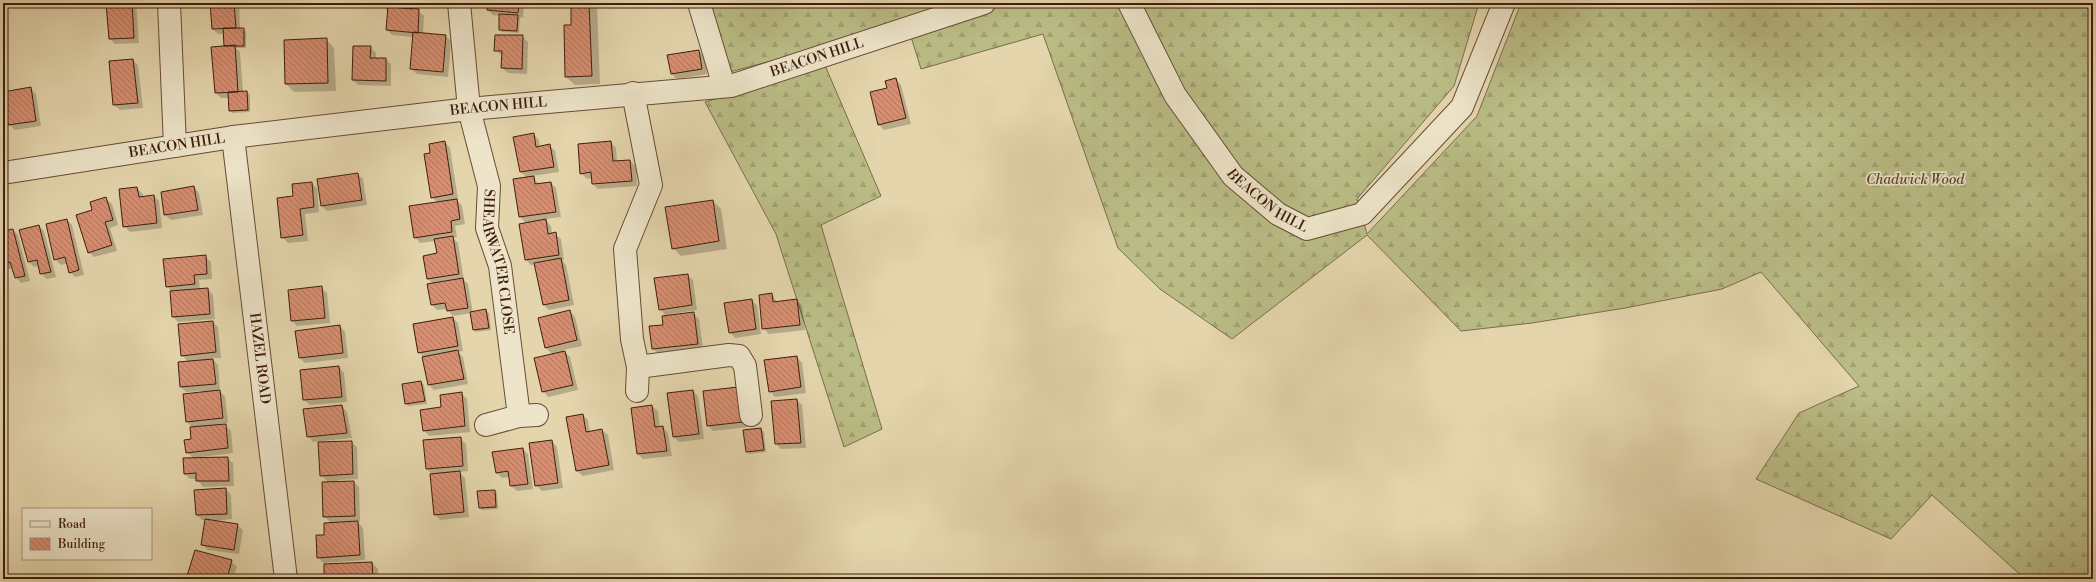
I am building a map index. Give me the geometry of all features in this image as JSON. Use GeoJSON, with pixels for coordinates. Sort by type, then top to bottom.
{"type":"FeatureCollection","features":[{"type":"Feature","properties":{"kind":"street"},"geometry":{"type":"LineString","coordinates":[[169,3],[175,146]]}},
{"type":"Feature","properties":{"kind":"street","name":"SHEARWATER CLOSE"},"geometry":{"type":"LineString","coordinates":[[459,3],[469,109],[489,186],[487,228],[500,266],[528,416],[486,425]]}},
{"type":"Feature","properties":{"kind":"street"},"geometry":{"type":"LineString","coordinates":[[699,3],[724,86]]}},
{"type":"Feature","properties":{"kind":"street","name":"BEACON HILL"},"geometry":{"type":"LineString","coordinates":[[3,174],[233,137],[469,109],[633,93],[724,86],[763,76],[984,3]]}},
{"type":"Feature","properties":{"kind":"street","name":"BEACON HILL"},"geometry":{"type":"LineString","coordinates":[[1129,3],[1175,95],[1234,176],[1278,214],[1307,229],[1362,214],[1462,107],[1504,3]]}},
{"type":"Feature","properties":{"kind":"street"},"geometry":{"type":"LineString","coordinates":[[633,93],[651,185],[625,249],[632,339],[638,367],[637,391]]}},
{"type":"Feature","properties":{"kind":"street","name":"HAZEL ROAD"},"geometry":{"type":"LineString","coordinates":[[233,137],[286,579]]}},
{"type":"Feature","properties":{"kind":"street"},"geometry":{"type":"LineString","coordinates":[[638,367],[729,355],[738,356],[745,366],[751,415]]}},
{"type":"Feature","properties":{"kind":"green space","name":"Chadwick Wood"},"geometry":{"type":"Polygon","coordinates":[[[691,3],[1479,3],[1454,86],[1357,199],[1367,234],[1477,116],[1521,3],[2093,3],[2093,579],[2025,579],[1932,495],[1891,539],[1756,479],[1799,413],[1859,386],[1761,272],[1722,289],[1625,308],[1532,323],[1461,331],[1367,235],[1232,339],[1160,289],[1118,248],[1043,34],[921,69],[908,27],[820,48],[726,73],[691,3]]]}},
{"type":"Feature","properties":{"kind":"green space"},"geometry":{"type":"Polygon","coordinates":[[[824,63],[881,196],[821,225],[882,429],[844,447],[776,234],[705,102],[787,78],[824,63]]]}},
{"type":"Feature","properties":{"kind":"building"},"geometry":{"type":"Polygon","coordinates":[[[106,3],[132,3],[134,38],[109,39],[106,3]]]}},
{"type":"Feature","properties":{"kind":"building"},"geometry":{"type":"Polygon","coordinates":[[[210,3],[234,3],[236,28],[212,29],[210,3]]]}},
{"type":"Feature","properties":{"kind":"building"},"geometry":{"type":"Polygon","coordinates":[[[381,3],[412,3],[412,9],[381,6],[381,3]]]}},
{"type":"Feature","properties":{"kind":"building"},"geometry":{"type":"Polygon","coordinates":[[[487,3],[519,3],[518,13],[487,10],[487,3]]]}},
{"type":"Feature","properties":{"kind":"building"},"geometry":{"type":"Polygon","coordinates":[[[571,3],[589,3],[592,76],[565,77],[564,25],[571,25],[571,3]]]}},
{"type":"Feature","properties":{"kind":"building"},"geometry":{"type":"Polygon","coordinates":[[[388,6],[419,9],[418,33],[386,30],[388,6]]]}},
{"type":"Feature","properties":{"kind":"building"},"geometry":{"type":"Polygon","coordinates":[[[499,14],[518,15],[517,31],[499,30],[499,14]]]}},
{"type":"Feature","properties":{"kind":"building"},"geometry":{"type":"Polygon","coordinates":[[[223,28],[244,28],[244,46],[224,46],[223,28]]]}},
{"type":"Feature","properties":{"kind":"building"},"geometry":{"type":"Polygon","coordinates":[[[413,32],[446,35],[443,72],[410,69],[413,32]]]}},
{"type":"Feature","properties":{"kind":"building"},"geometry":{"type":"Polygon","coordinates":[[[495,35],[523,35],[522,69],[501,68],[502,51],[494,51],[495,35]]]}},
{"type":"Feature","properties":{"kind":"building"},"geometry":{"type":"Polygon","coordinates":[[[327,38],[328,83],[285,84],[284,40],[327,38]]]}},
{"type":"Feature","properties":{"kind":"building"},"geometry":{"type":"Polygon","coordinates":[[[235,45],[238,92],[215,93],[211,47],[235,45]]]}},
{"type":"Feature","properties":{"kind":"building"},"geometry":{"type":"Polygon","coordinates":[[[353,46],[371,46],[370,58],[386,58],[386,81],[352,80],[353,46]]]}},
{"type":"Feature","properties":{"kind":"building"},"geometry":{"type":"Polygon","coordinates":[[[699,50],[702,69],[671,74],[667,55],[699,50]]]}},
{"type":"Feature","properties":{"kind":"building"},"geometry":{"type":"Polygon","coordinates":[[[133,59],[138,103],[113,105],[109,61],[133,59]]]}},
{"type":"Feature","properties":{"kind":"building"},"geometry":{"type":"Polygon","coordinates":[[[896,78],[906,118],[878,125],[870,92],[887,88],[885,81],[896,78]]]}},
{"type":"Feature","properties":{"kind":"building"},"geometry":{"type":"Polygon","coordinates":[[[31,87],[36,121],[8,125],[3,92],[31,87]]]}},
{"type":"Feature","properties":{"kind":"building"},"geometry":{"type":"Polygon","coordinates":[[[247,91],[248,110],[229,111],[228,92],[247,91]]]}},
{"type":"Feature","properties":{"kind":"building"},"geometry":{"type":"Polygon","coordinates":[[[534,133],[536,147],[550,144],[554,167],[520,172],[513,137],[534,133]]]}},
{"type":"Feature","properties":{"kind":"building"},"geometry":{"type":"Polygon","coordinates":[[[445,141],[453,194],[431,198],[424,154],[430,153],[429,144],[445,141]]]}},
{"type":"Feature","properties":{"kind":"building"},"geometry":{"type":"Polygon","coordinates":[[[611,141],[613,161],[630,160],[632,181],[592,184],[591,172],[580,174],[578,144],[611,141]]]}},
{"type":"Feature","properties":{"kind":"building"},"geometry":{"type":"Polygon","coordinates":[[[358,173],[362,200],[321,206],[317,179],[358,173]]]}},
{"type":"Feature","properties":{"kind":"building"},"geometry":{"type":"Polygon","coordinates":[[[534,176],[535,184],[551,182],[556,212],[519,217],[513,179],[534,176]]]}},
{"type":"Feature","properties":{"kind":"building"},"geometry":{"type":"Polygon","coordinates":[[[312,182],[314,207],[300,209],[303,235],[281,238],[277,198],[293,196],[292,184],[312,182]]]}},
{"type":"Feature","properties":{"kind":"building"},"geometry":{"type":"Polygon","coordinates":[[[194,186],[198,210],[164,215],[161,192],[194,186]]]}},
{"type":"Feature","properties":{"kind":"building"},"geometry":{"type":"Polygon","coordinates":[[[137,187],[139,197],[154,195],[157,223],[123,227],[119,189],[137,187]]]}},
{"type":"Feature","properties":{"kind":"building"},"geometry":{"type":"Polygon","coordinates":[[[106,197],[113,220],[105,222],[112,245],[88,253],[76,215],[92,210],[90,202],[106,197]]]}},
{"type":"Feature","properties":{"kind":"building"},"geometry":{"type":"Polygon","coordinates":[[[457,199],[460,219],[451,221],[452,232],[414,238],[409,206],[457,199]]]}},
{"type":"Feature","properties":{"kind":"building"},"geometry":{"type":"Polygon","coordinates":[[[713,200],[719,241],[672,249],[665,207],[713,200]]]}},
{"type":"Feature","properties":{"kind":"building"},"geometry":{"type":"Polygon","coordinates":[[[67,219],[79,270],[69,273],[65,257],[54,260],[46,224],[67,219]]]}},
{"type":"Feature","properties":{"kind":"building"},"geometry":{"type":"Polygon","coordinates":[[[546,219],[548,234],[556,232],[559,255],[525,260],[519,224],[546,219]]]}},
{"type":"Feature","properties":{"kind":"building"},"geometry":{"type":"Polygon","coordinates":[[[39,225],[51,272],[40,274],[37,260],[28,262],[19,230],[39,225]]]}},
{"type":"Feature","properties":{"kind":"building"},"geometry":{"type":"Polygon","coordinates":[[[13,229],[25,276],[15,278],[10,262],[3,264],[3,231],[13,229]]]}},
{"type":"Feature","properties":{"kind":"building"},"geometry":{"type":"Polygon","coordinates":[[[453,236],[459,274],[427,279],[423,256],[437,253],[434,239],[453,236]]]}},
{"type":"Feature","properties":{"kind":"building"},"geometry":{"type":"Polygon","coordinates":[[[206,255],[207,274],[194,275],[195,284],[166,287],[163,259],[206,255]]]}},
{"type":"Feature","properties":{"kind":"building"},"geometry":{"type":"Polygon","coordinates":[[[561,258],[569,300],[543,305],[534,263],[561,258]]]}},
{"type":"Feature","properties":{"kind":"building"},"geometry":{"type":"Polygon","coordinates":[[[688,274],[692,305],[659,310],[654,278],[688,274]]]}},
{"type":"Feature","properties":{"kind":"building"},"geometry":{"type":"Polygon","coordinates":[[[463,278],[468,308],[447,311],[445,303],[431,305],[427,284],[463,278]]]}},
{"type":"Feature","properties":{"kind":"building"},"geometry":{"type":"Polygon","coordinates":[[[322,286],[325,318],[291,321],[288,290],[322,286]]]}},
{"type":"Feature","properties":{"kind":"building"},"geometry":{"type":"Polygon","coordinates":[[[208,288],[210,314],[172,317],[170,291],[208,288]]]}},
{"type":"Feature","properties":{"kind":"building"},"geometry":{"type":"Polygon","coordinates":[[[772,293],[773,302],[797,299],[800,325],[762,329],[759,295],[772,293]]]}},
{"type":"Feature","properties":{"kind":"building"},"geometry":{"type":"Polygon","coordinates":[[[752,299],[756,329],[729,333],[724,303],[752,299]]]}},
{"type":"Feature","properties":{"kind":"building"},"geometry":{"type":"Polygon","coordinates":[[[486,309],[489,328],[473,330],[470,312],[486,309]]]}},
{"type":"Feature","properties":{"kind":"building"},"geometry":{"type":"Polygon","coordinates":[[[570,310],[577,340],[545,348],[538,318],[570,310]]]}},
{"type":"Feature","properties":{"kind":"building"},"geometry":{"type":"Polygon","coordinates":[[[694,312],[698,344],[652,349],[649,326],[663,325],[662,316],[694,312]]]}},
{"type":"Feature","properties":{"kind":"building"},"geometry":{"type":"Polygon","coordinates":[[[453,317],[458,346],[418,353],[413,324],[453,317]]]}},
{"type":"Feature","properties":{"kind":"building"},"geometry":{"type":"Polygon","coordinates":[[[213,321],[216,352],[181,356],[178,324],[213,321]]]}},
{"type":"Feature","properties":{"kind":"building"},"geometry":{"type":"Polygon","coordinates":[[[340,325],[343,353],[299,358],[295,331],[340,325]]]}},
{"type":"Feature","properties":{"kind":"building"},"geometry":{"type":"Polygon","coordinates":[[[458,350],[464,379],[428,385],[422,357],[458,350]]]}},
{"type":"Feature","properties":{"kind":"building"},"geometry":{"type":"Polygon","coordinates":[[[565,351],[573,385],[542,392],[534,358],[565,351]]]}},
{"type":"Feature","properties":{"kind":"building"},"geometry":{"type":"Polygon","coordinates":[[[797,356],[801,387],[769,392],[764,360],[797,356]]]}},
{"type":"Feature","properties":{"kind":"building"},"geometry":{"type":"Polygon","coordinates":[[[213,359],[216,384],[180,387],[178,362],[213,359]]]}},
{"type":"Feature","properties":{"kind":"building"},"geometry":{"type":"Polygon","coordinates":[[[339,366],[342,397],[303,400],[300,370],[339,366]]]}},
{"type":"Feature","properties":{"kind":"building"},"geometry":{"type":"Polygon","coordinates":[[[421,381],[425,401],[405,404],[402,384],[421,381]]]}},
{"type":"Feature","properties":{"kind":"building"},"geometry":{"type":"Polygon","coordinates":[[[738,387],[743,422],[707,426],[703,391],[738,387]]]}},
{"type":"Feature","properties":{"kind":"building"},"geometry":{"type":"Polygon","coordinates":[[[220,390],[223,418],[186,422],[183,394],[220,390]]]}},
{"type":"Feature","properties":{"kind":"building"},"geometry":{"type":"Polygon","coordinates":[[[693,390],[699,434],[673,437],[667,393],[693,390]]]}},
{"type":"Feature","properties":{"kind":"building"},"geometry":{"type":"Polygon","coordinates":[[[462,392],[465,426],[423,431],[420,410],[441,407],[440,395],[462,392]]]}},
{"type":"Feature","properties":{"kind":"building"},"geometry":{"type":"Polygon","coordinates":[[[797,399],[801,443],[775,444],[771,401],[797,399]]]}},
{"type":"Feature","properties":{"kind":"building"},"geometry":{"type":"Polygon","coordinates":[[[342,405],[347,433],[307,437],[303,409],[342,405]]]}},
{"type":"Feature","properties":{"kind":"building"},"geometry":{"type":"Polygon","coordinates":[[[652,405],[655,427],[663,426],[667,451],[637,454],[631,408],[652,405]]]}},
{"type":"Feature","properties":{"kind":"building"},"geometry":{"type":"Polygon","coordinates":[[[583,414],[586,432],[602,429],[609,465],[576,471],[566,417],[583,414]]]}},
{"type":"Feature","properties":{"kind":"building"},"geometry":{"type":"Polygon","coordinates":[[[226,424],[228,448],[186,453],[184,440],[191,439],[190,427],[226,424]]]}},
{"type":"Feature","properties":{"kind":"building"},"geometry":{"type":"Polygon","coordinates":[[[761,428],[764,450],[746,452],[743,430],[761,428]]]}},
{"type":"Feature","properties":{"kind":"building"},"geometry":{"type":"Polygon","coordinates":[[[461,437],[463,466],[426,469],[423,440],[461,437]]]}},
{"type":"Feature","properties":{"kind":"building"},"geometry":{"type":"Polygon","coordinates":[[[552,440],[558,483],[535,486],[529,443],[552,440]]]}},
{"type":"Feature","properties":{"kind":"building"},"geometry":{"type":"Polygon","coordinates":[[[352,441],[353,474],[320,476],[318,442],[352,441]]]}},
{"type":"Feature","properties":{"kind":"building"},"geometry":{"type":"Polygon","coordinates":[[[523,448],[528,484],[510,486],[508,471],[496,473],[492,452],[523,448]]]}},
{"type":"Feature","properties":{"kind":"building"},"geometry":{"type":"Polygon","coordinates":[[[228,457],[229,481],[196,481],[196,473],[184,474],[183,458],[228,457]]]}},
{"type":"Feature","properties":{"kind":"building"},"geometry":{"type":"Polygon","coordinates":[[[460,471],[464,512],[434,515],[430,474],[460,471]]]}},
{"type":"Feature","properties":{"kind":"building"},"geometry":{"type":"Polygon","coordinates":[[[354,481],[355,516],[323,517],[322,482],[354,481]]]}},
{"type":"Feature","properties":{"kind":"building"},"geometry":{"type":"Polygon","coordinates":[[[226,488],[227,514],[196,515],[194,490],[226,488]]]}},
{"type":"Feature","properties":{"kind":"building"},"geometry":{"type":"Polygon","coordinates":[[[495,490],[496,507],[479,508],[477,491],[495,490]]]}},
{"type":"Feature","properties":{"kind":"building"},"geometry":{"type":"Polygon","coordinates":[[[205,519],[238,524],[234,550],[201,545],[205,519]]]}},
{"type":"Feature","properties":{"kind":"building"},"geometry":{"type":"Polygon","coordinates":[[[358,521],[360,555],[317,558],[316,535],[324,535],[324,523],[358,521]]]}},
{"type":"Feature","properties":{"kind":"building"},"geometry":{"type":"Polygon","coordinates":[[[195,550],[232,560],[227,579],[199,579],[187,576],[195,550]]]}},
{"type":"Feature","properties":{"kind":"building"},"geometry":{"type":"Polygon","coordinates":[[[372,562],[373,579],[324,579],[324,564],[372,562]]]}}]}
